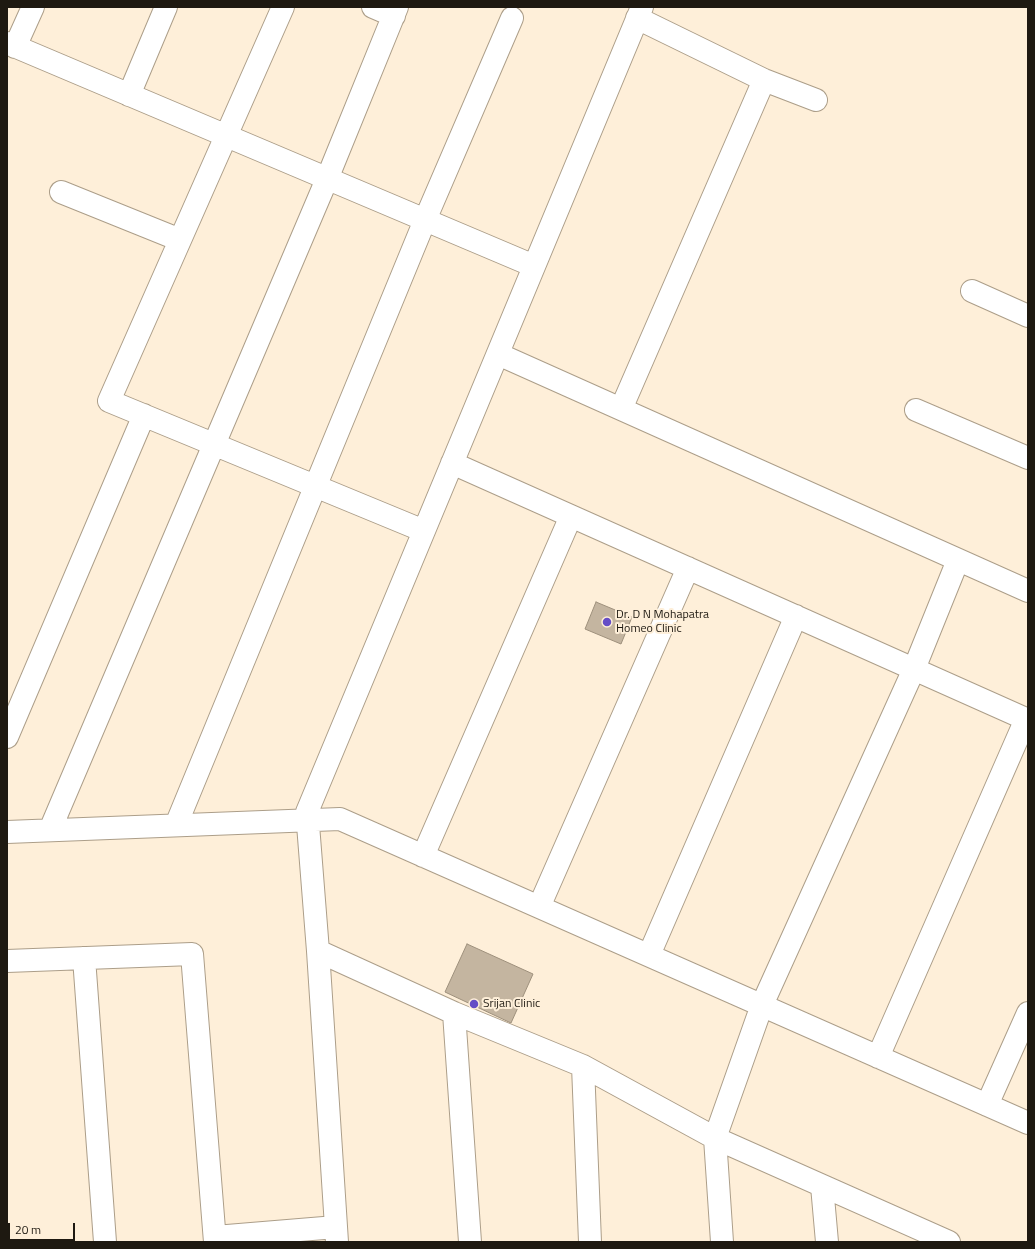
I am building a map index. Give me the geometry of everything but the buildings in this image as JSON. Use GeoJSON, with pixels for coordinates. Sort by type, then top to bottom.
{"type":"FeatureCollection","features":[{"type":"Feature","properties":{"kind":"street"},"geometry":{"type":"LineString","coordinates":[[33,7],[11,45],[534,266]]}},
{"type":"Feature","properties":{"kind":"street"},"geometry":{"type":"LineString","coordinates":[[129,95],[166,7]]}},
{"type":"Feature","properties":{"kind":"street"},"geometry":{"type":"LineString","coordinates":[[283,7],[109,401],[424,531]]}},
{"type":"Feature","properties":{"kind":"street"},"geometry":{"type":"LineString","coordinates":[[50,830],[327,179],[395,11],[373,7]]}},
{"type":"Feature","properties":{"kind":"street"},"geometry":{"type":"LineString","coordinates":[[7,961],[192,954],[215,1239],[337,1234],[307,812],[640,13],[764,80],[816,100]]}},
{"type":"Feature","properties":{"kind":"street"},"geometry":{"type":"LineString","coordinates":[[176,825],[425,220],[512,18]]}},
{"type":"Feature","properties":{"kind":"street"},"geometry":{"type":"LineString","coordinates":[[621,409],[764,80]]}},
{"type":"Feature","properties":{"kind":"street"},"geometry":{"type":"LineString","coordinates":[[60,192],[180,240]]}},
{"type":"Feature","properties":{"kind":"street"},"geometry":{"type":"LineString","coordinates":[[972,291],[1028,316]]}},
{"type":"Feature","properties":{"kind":"street"},"geometry":{"type":"LineString","coordinates":[[498,354],[1028,591]]}},
{"type":"Feature","properties":{"kind":"street"},"geometry":{"type":"LineString","coordinates":[[916,410],[1028,458]]}},
{"type":"Feature","properties":{"kind":"street"},"geometry":{"type":"LineString","coordinates":[[7,737],[144,415]]}},
{"type":"Feature","properties":{"kind":"street"},"geometry":{"type":"LineString","coordinates":[[452,463],[1027,720],[878,1057]]}},
{"type":"Feature","properties":{"kind":"street"},"geometry":{"type":"LineString","coordinates":[[423,856],[571,516]]}},
{"type":"Feature","properties":{"kind":"street"},"geometry":{"type":"LineString","coordinates":[[722,1242],[715,1138],[762,1005],[914,669],[958,560]]}},
{"type":"Feature","properties":{"kind":"street"},"geometry":{"type":"LineString","coordinates":[[539,907],[688,568]]}},
{"type":"Feature","properties":{"kind":"street"},"geometry":{"type":"LineString","coordinates":[[649,956],[796,616]]}},
{"type":"Feature","properties":{"kind":"street"},"geometry":{"type":"LineString","coordinates":[[7,832],[307,819],[340,819],[1028,1123]]}},
{"type":"Feature","properties":{"kind":"street"},"geometry":{"type":"LineString","coordinates":[[318,951],[454,1013],[583,1066],[715,1138],[949,1242]]}},
{"type":"Feature","properties":{"kind":"street"},"geometry":{"type":"LineString","coordinates":[[84,958],[105,1242]]}},
{"type":"Feature","properties":{"kind":"street"},"geometry":{"type":"LineString","coordinates":[[454,1013],[470,1242]]}},
{"type":"Feature","properties":{"kind":"street"},"geometry":{"type":"LineString","coordinates":[[987,1105],[1028,1013]]}},
{"type":"Feature","properties":{"kind":"street"},"geometry":{"type":"LineString","coordinates":[[583,1066],[590,1242]]}},
{"type":"Feature","properties":{"kind":"street"},"geometry":{"type":"LineString","coordinates":[[822,1186],[827,1242]]}},
{"type":"Feature","properties":{"kind":"place","name":"Dr. D N Mohapatra Homeo Clinic"},"geometry":{"type":"Point","coordinates":[607,622]}},
{"type":"Feature","properties":{"kind":"place","name":"Srijan Clinic"},"geometry":{"type":"Point","coordinates":[474,1004]}}]}
